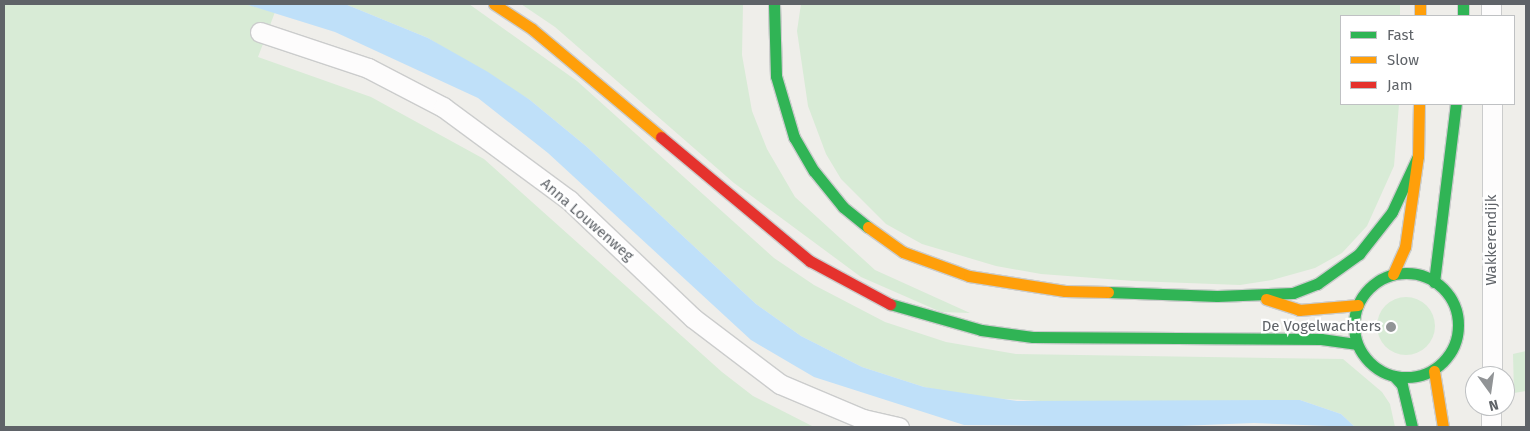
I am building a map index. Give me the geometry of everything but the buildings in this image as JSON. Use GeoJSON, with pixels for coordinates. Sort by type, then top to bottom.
{"type":"FeatureCollection","features":[{"type":"Feature","properties":{"kind":"main road"},"geometry":{"type":"LineString","coordinates":[[494,4],[539,35],[810,261],[896,307],[980,330],[1033,337],[1321,339],[1356,344]]}},
{"type":"Feature","properties":{"kind":"main road"},"geometry":{"type":"LineString","coordinates":[[774,4],[776,76],[794,137],[814,171],[843,207],[903,252],[969,276],[1012,286],[1130,294],[1259,296],[1294,292],[1317,284],[1359,254],[1392,212],[1418,156]]}},
{"type":"Feature","properties":{"kind":"main road"},"geometry":{"type":"LineString","coordinates":[[1393,274],[1405,247],[1418,156],[1419,105]]}},
{"type":"Feature","properties":{"kind":"main road"},"geometry":{"type":"LineString","coordinates":[[1434,282],[1456,105]]}},
{"type":"Feature","properties":{"kind":"main road"},"geometry":{"type":"LineString","coordinates":[[1394,376],[1407,377],[1434,371],[1452,352],[1459,321],[1450,299],[1434,282],[1420,275],[1393,274],[1374,283],[1358,305],[1352,324],[1356,344],[1369,362],[1394,376],[1402,385],[1412,427]]}},
{"type":"Feature","properties":{"kind":"main road"},"geometry":{"type":"LineString","coordinates":[[1259,296],[1300,310],[1358,305]]}},
{"type":"Feature","properties":{"kind":"main road"},"geometry":{"type":"LineString","coordinates":[[1434,371],[1443,427]]}},
{"type":"Feature","properties":{"kind":"street","name":"Anna Louwenweg"},"geometry":{"type":"LineString","coordinates":[[260,32],[368,68],[443,107],[569,200],[693,318],[780,384],[863,419],[899,427]]}},
{"type":"Feature","properties":{"kind":"street","name":"Wakkerendijk"},"geometry":{"type":"LineString","coordinates":[[1492,105],[1492,366]]}},
{"type":"Feature","properties":{"kind":"green space"},"geometry":{"type":"Polygon","coordinates":[[[4,4],[245,4],[275,12],[258,57],[371,97],[484,159],[722,372],[753,396],[814,427],[4,427],[4,4]]]}},
{"type":"Feature","properties":{"kind":"green space"},"geometry":{"type":"Polygon","coordinates":[[[345,4],[469,4],[577,81],[774,258],[814,285],[885,322],[946,342],[1016,354],[1343,359],[1382,392],[1390,404],[1395,427],[1355,427],[1341,414],[1300,400],[1073,403],[973,397],[924,387],[862,367],[801,336],[756,304],[587,147],[530,100],[428,38],[345,4]]]}},
{"type":"Feature","properties":{"kind":"green space"},"geometry":{"type":"Polygon","coordinates":[[[521,4],[743,4],[742,55],[752,111],[767,149],[795,197],[875,270],[970,313],[941,312],[861,277],[734,183],[555,27],[521,4]]]}},
{"type":"Feature","properties":{"kind":"green space"},"geometry":{"type":"Polygon","coordinates":[[[801,4],[1400,4],[1400,15],[1340,15],[1340,105],[1399,105],[1394,166],[1367,226],[1342,253],[1315,268],[1272,280],[1240,285],[1134,281],[1041,274],[996,266],[922,244],[886,224],[841,179],[826,154],[808,106],[797,31],[801,4]]]}},
{"type":"Feature","properties":{"kind":"green space"},"geometry":{"type":"Polygon","coordinates":[[[1406,297],[1422,302],[1430,310],[1435,326],[1430,342],[1422,350],[1406,355],[1390,350],[1382,342],[1377,326],[1382,310],[1390,302],[1406,297]]]}},
{"type":"Feature","properties":{"kind":"green space"},"geometry":{"type":"Polygon","coordinates":[[[1526,351],[1526,391],[1515,393],[1513,354],[1526,351]]]}},
{"type":"Feature","properties":{"kind":"water"},"geometry":{"type":"Polygon","coordinates":[[[245,4],[345,4],[428,38],[488,72],[530,100],[587,147],[756,304],[801,336],[862,367],[924,387],[1017,401],[1300,400],[1341,414],[1355,427],[1254,423],[1154,427],[964,425],[814,377],[751,340],[548,153],[478,98],[335,32],[245,4]]]}},
{"type":"Feature","properties":{"kind":"traffic: fast"},"geometry":{"type":"LineString","coordinates":[[774,4],[776,76],[794,137],[814,171],[843,207],[868,227]]}},
{"type":"Feature","properties":{"kind":"traffic: fast"},"geometry":{"type":"LineString","coordinates":[[1463,4],[1463,15]]}},
{"type":"Feature","properties":{"kind":"traffic: fast"},"geometry":{"type":"LineString","coordinates":[[1434,282],[1456,105]]}},
{"type":"Feature","properties":{"kind":"traffic: fast"},"geometry":{"type":"LineString","coordinates":[[1108,292],[1217,296],[1293,293],[1317,284],[1359,254],[1392,212],[1418,156]]}},
{"type":"Feature","properties":{"kind":"traffic: fast"},"geometry":{"type":"LineString","coordinates":[[1406,273],[1426,277],[1443,288],[1454,305],[1458,325],[1454,345],[1443,362],[1426,373],[1406,377],[1386,373],[1369,362],[1358,345],[1354,325],[1358,305],[1369,288],[1386,277],[1406,273]]}},
{"type":"Feature","properties":{"kind":"traffic: fast"},"geometry":{"type":"LineString","coordinates":[[890,304],[981,330],[1033,337],[1321,339],[1356,344]]}},
{"type":"Feature","properties":{"kind":"traffic: fast"},"geometry":{"type":"LineString","coordinates":[[1394,376],[1402,385],[1412,427]]}},
{"type":"Feature","properties":{"kind":"traffic: slow"},"geometry":{"type":"LineString","coordinates":[[494,4],[532,29],[661,137]]}},
{"type":"Feature","properties":{"kind":"traffic: slow"},"geometry":{"type":"LineString","coordinates":[[1420,4],[1420,15]]}},
{"type":"Feature","properties":{"kind":"traffic: slow"},"geometry":{"type":"LineString","coordinates":[[1393,274],[1405,247],[1418,156],[1419,105]]}},
{"type":"Feature","properties":{"kind":"traffic: slow"},"geometry":{"type":"LineString","coordinates":[[868,227],[903,252],[969,276],[1065,291],[1108,292]]}},
{"type":"Feature","properties":{"kind":"traffic: slow"},"geometry":{"type":"LineString","coordinates":[[1266,299],[1299,310],[1358,305]]}},
{"type":"Feature","properties":{"kind":"traffic: slow"},"geometry":{"type":"LineString","coordinates":[[1434,371],[1443,427]]}},
{"type":"Feature","properties":{"kind":"traffic: jam"},"geometry":{"type":"LineString","coordinates":[[661,137],[810,261],[890,304]]}},
{"type":"Feature","properties":{"kind":"place","name":"De Vogelwachters"},"geometry":{"type":"Point","coordinates":[1391,327]}}]}
